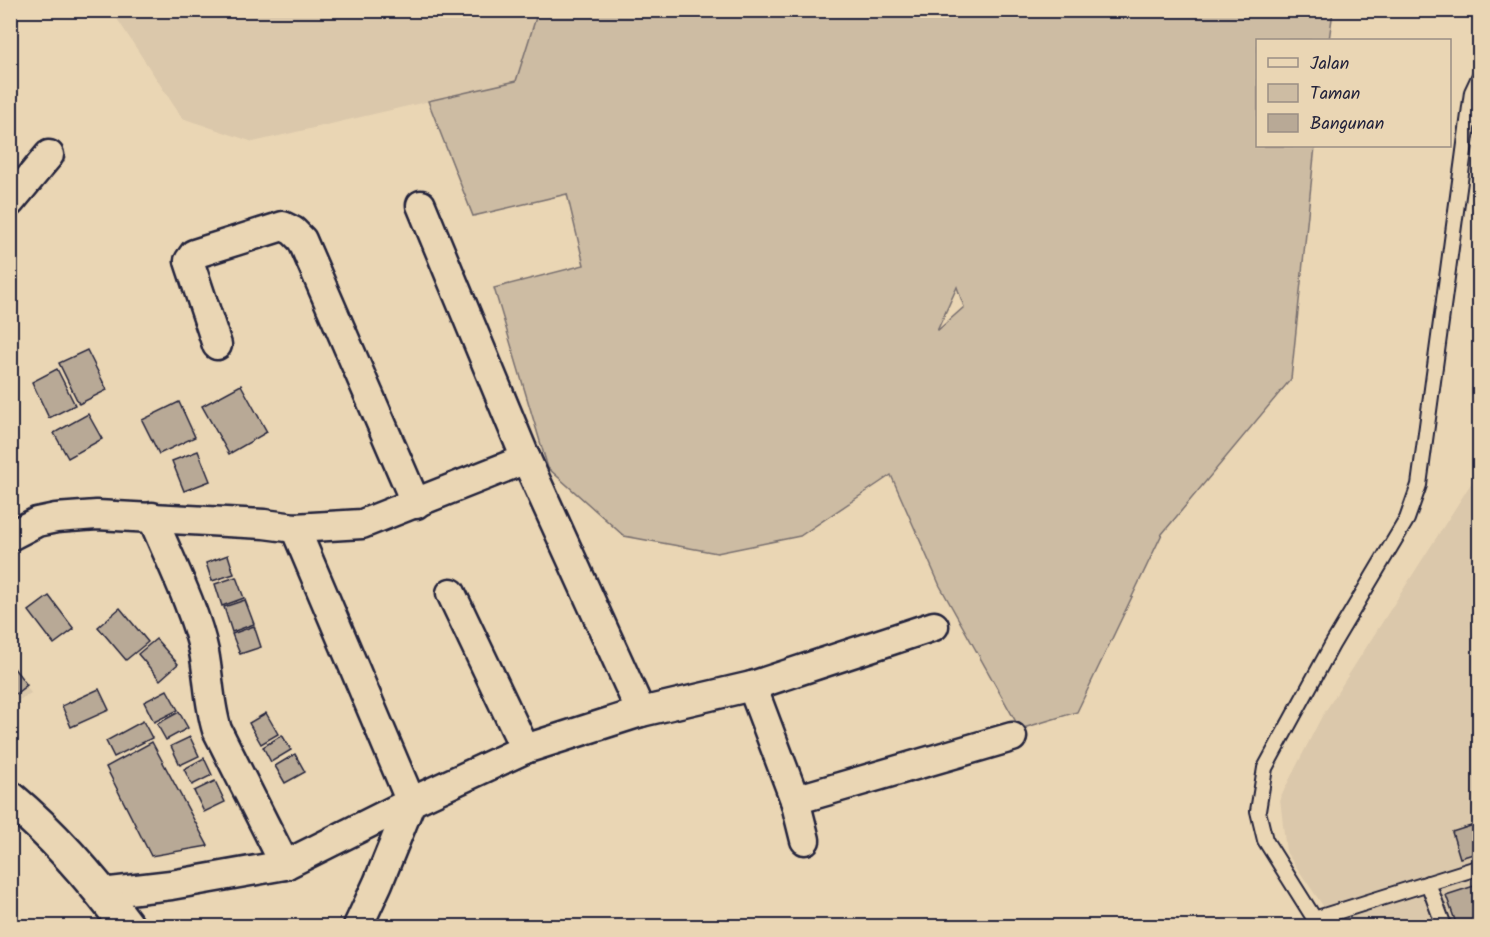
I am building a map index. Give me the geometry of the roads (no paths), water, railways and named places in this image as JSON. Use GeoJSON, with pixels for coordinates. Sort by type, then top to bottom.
{"type":"FeatureCollection","features":[{"type":"Feature","properties":{"kind":"main road"},"geometry":{"type":"LineString","coordinates":[[10,798],[37,821],[102,893],[128,927]]}},
{"type":"Feature","properties":{"kind":"street"},"geometry":{"type":"LineString","coordinates":[[10,202],[49,155]]}},
{"type":"Feature","properties":{"kind":"street"},"geometry":{"type":"LineString","coordinates":[[421,205],[526,459],[641,712]]}},
{"type":"Feature","properties":{"kind":"street"},"geometry":{"type":"LineString","coordinates":[[216,345],[189,261],[194,254],[282,226],[293,231],[302,240],[416,504]]}},
{"type":"Feature","properties":{"kind":"street"},"geometry":{"type":"LineString","coordinates":[[10,536],[37,522],[97,515],[295,528],[362,524],[526,459]]}},
{"type":"Feature","properties":{"kind":"street"},"geometry":{"type":"LineString","coordinates":[[152,517],[187,601],[204,651],[212,716],[217,730],[285,866]]}},
{"type":"Feature","properties":{"kind":"street"},"geometry":{"type":"LineString","coordinates":[[295,528],[411,802],[358,927]]}},
{"type":"Feature","properties":{"kind":"street"},"geometry":{"type":"LineString","coordinates":[[451,593],[525,749]]}},
{"type":"Feature","properties":{"kind":"street"},"geometry":{"type":"LineString","coordinates":[[102,893],[171,885],[285,866],[411,802],[525,749],[641,712],[752,686],[934,626]]}},
{"type":"Feature","properties":{"kind":"street"},"geometry":{"type":"LineString","coordinates":[[752,686],[795,800],[805,840]]}},
{"type":"Feature","properties":{"kind":"street"},"geometry":{"type":"LineString","coordinates":[[795,800],[1012,737]]}},
{"type":"Feature","properties":{"kind":"lane"},"geometry":{"type":"LineString","coordinates":[[1479,75],[1472,92],[1419,485],[1407,519],[1332,645],[1265,768],[1258,811],[1265,840],[1316,923],[1479,867]]}},
{"type":"Feature","properties":{"kind":"lane"},"geometry":{"type":"LineString","coordinates":[[1428,883],[1444,927]]}}]}
